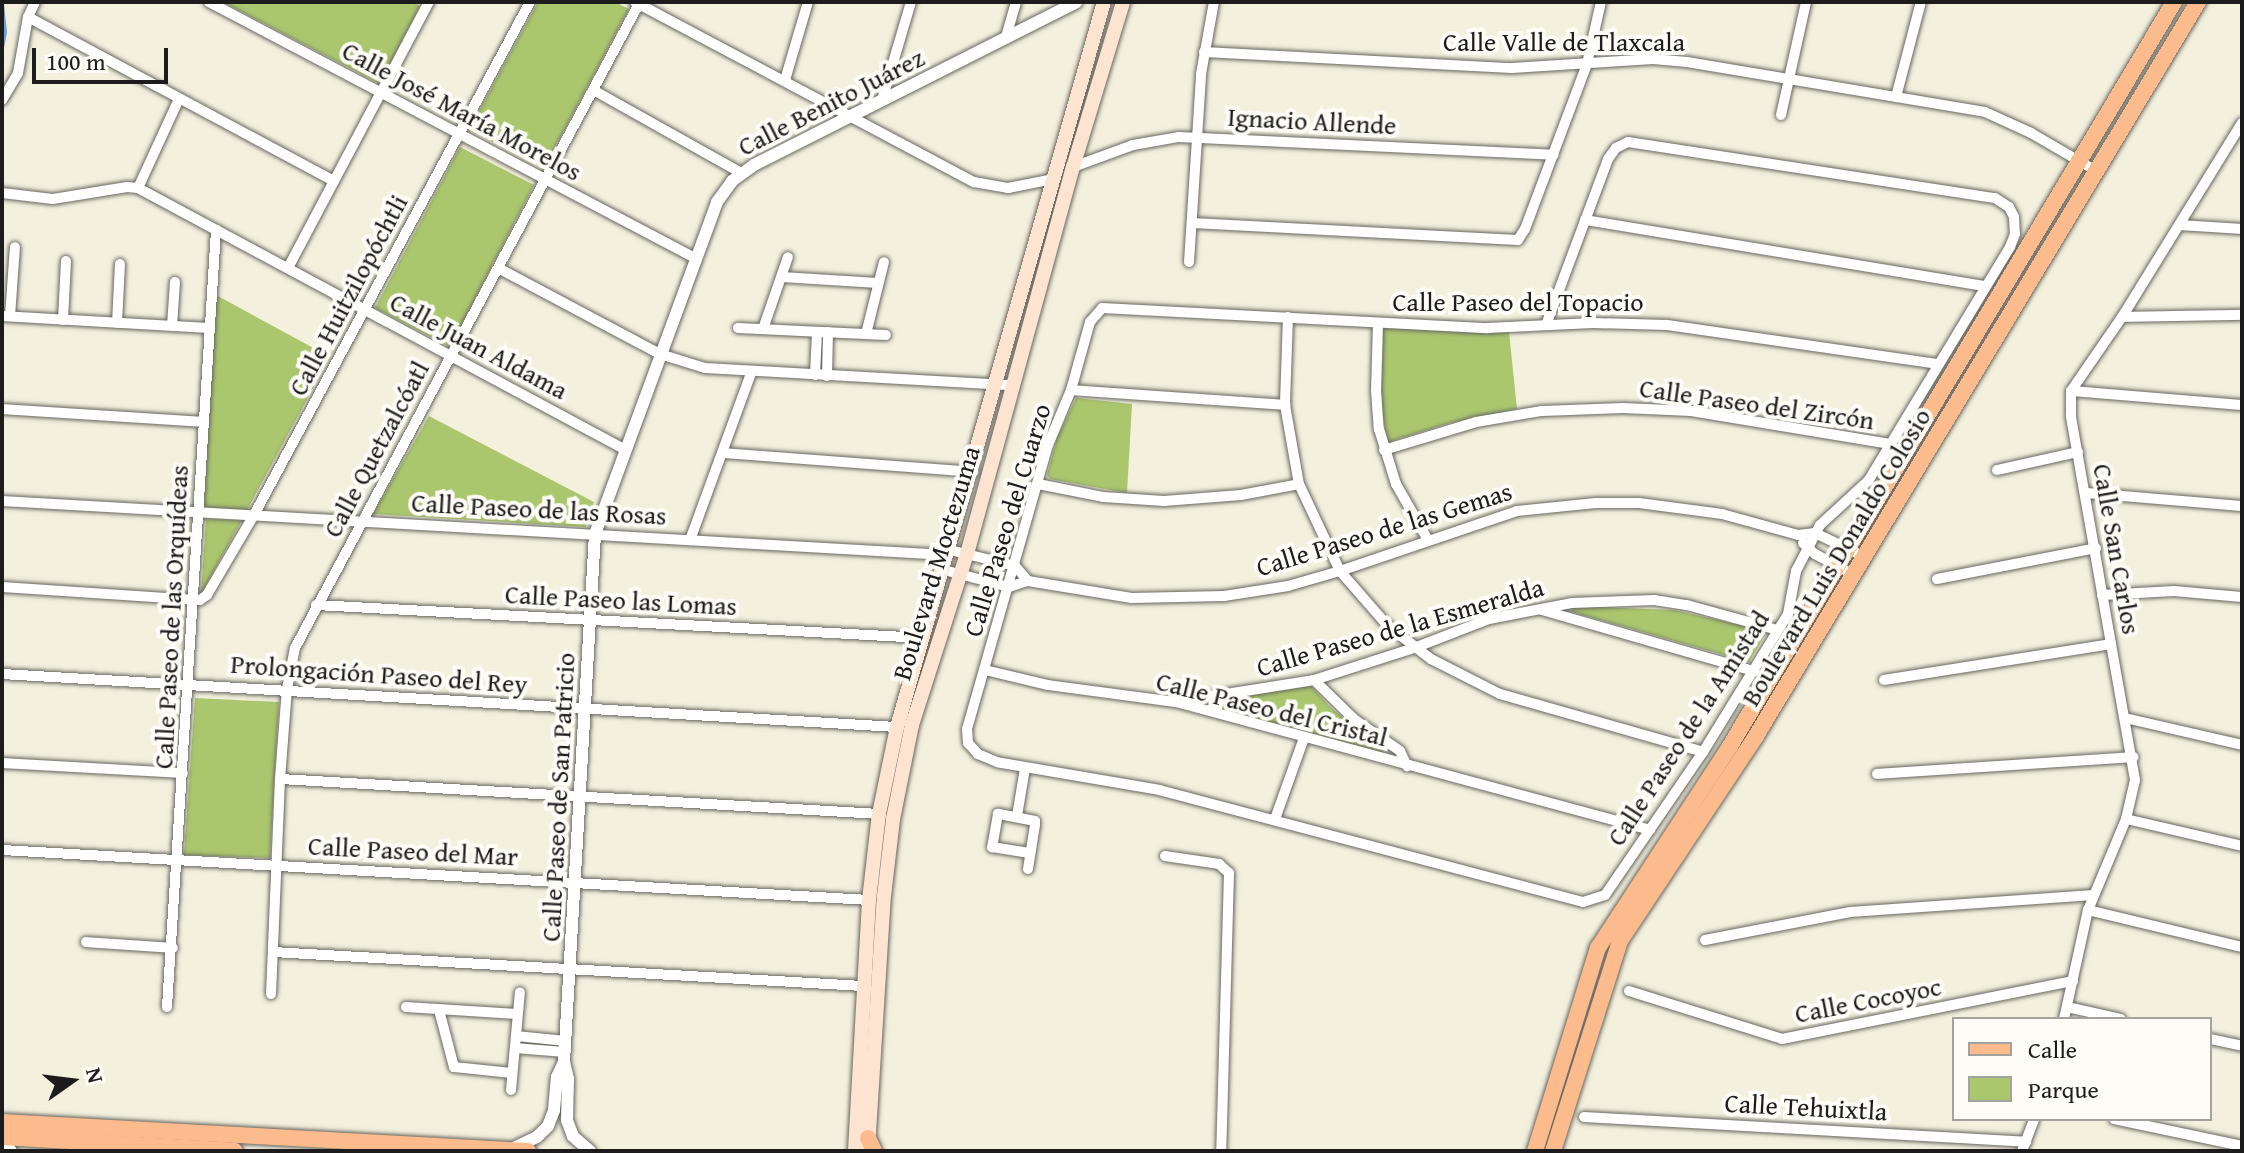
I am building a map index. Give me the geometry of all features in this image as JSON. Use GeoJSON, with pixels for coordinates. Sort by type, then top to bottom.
{"type":"FeatureCollection","features":[{"type":"Feature","properties":{"kind":"main road","name":"Boulevard Moctezuma"},"geometry":{"type":"LineString","coordinates":[[855,1151],[869,900],[879,814],[897,727],[973,472],[995,384],[1104,2]]}},
{"type":"Feature","properties":{"kind":"main road","name":"Boulevard Moctezuma"},"geometry":{"type":"LineString","coordinates":[[870,1147],[884,896],[893,819],[912,725],[967,554],[1073,167],[1123,2]]}},
{"type":"Feature","properties":{"kind":"main road","name":"Boulevard Luis Donaldo Colosio"},"geometry":{"type":"LineString","coordinates":[[1856,553],[2174,2]]}},
{"type":"Feature","properties":{"kind":"main road","name":"Boulevard Luis Donaldo Colosio"},"geometry":{"type":"LineString","coordinates":[[1535,1151],[1598,948],[1845,571],[2098,172],[2198,2]]}},
{"type":"Feature","properties":{"kind":"main road","name":"Boulevard Luis Donaldo Colosio"},"geometry":{"type":"LineString","coordinates":[[1553,1151],[1620,941],[1756,736],[1845,571]]}},
{"type":"Feature","properties":{"kind":"main road"},"geometry":{"type":"LineString","coordinates":[[2,1122],[528,1151]]}},
{"type":"Feature","properties":{"kind":"main road"},"geometry":{"type":"LineString","coordinates":[[2,1138],[235,1151]]}},
{"type":"Feature","properties":{"kind":"street"},"geometry":{"type":"LineString","coordinates":[[2,100],[18,73],[28,17],[35,2]]}},
{"type":"Feature","properties":{"kind":"street","name":"Calle José María Morelos"},"geometry":{"type":"LineString","coordinates":[[209,2],[695,258]]}},
{"type":"Feature","properties":{"kind":"street","name":"Calle Huitzilopóchtli"},"geometry":{"type":"LineString","coordinates":[[195,599],[207,595],[254,515],[530,2]]}},
{"type":"Feature","properties":{"kind":"street"},"geometry":{"type":"LineString","coordinates":[[785,80],[808,2]]}},
{"type":"Feature","properties":{"kind":"street"},"geometry":{"type":"LineString","coordinates":[[882,100],[911,2]]}},
{"type":"Feature","properties":{"kind":"street"},"geometry":{"type":"LineString","coordinates":[[1006,37],[1016,2]]}},
{"type":"Feature","properties":{"kind":"street","name":"Calle Benito Juárez"},"geometry":{"type":"LineString","coordinates":[[595,534],[717,202],[741,173],[1076,2]]}},
{"type":"Feature","properties":{"kind":"street"},"geometry":{"type":"LineString","coordinates":[[1189,262],[1204,52],[1214,2]]}},
{"type":"Feature","properties":{"kind":"street"},"geometry":{"type":"LineString","coordinates":[[1192,223],[1518,240],[1554,155],[1587,64],[1601,2]]}},
{"type":"Feature","properties":{"kind":"street"},"geometry":{"type":"LineString","coordinates":[[1781,115],[1806,2]]}},
{"type":"Feature","properties":{"kind":"street"},"geometry":{"type":"LineString","coordinates":[[1896,97],[1921,2]]}},
{"type":"Feature","properties":{"kind":"street"},"geometry":{"type":"LineString","coordinates":[[288,268],[426,3]]}},
{"type":"Feature","properties":{"kind":"street"},"geometry":{"type":"LineString","coordinates":[[638,3],[978,183],[1008,188],[1054,179]]}},
{"type":"Feature","properties":{"kind":"street","name":"Calle Quetzalcóatl"},"geometry":{"type":"LineString","coordinates":[[271,994],[280,779],[287,689],[295,648],[595,91],[638,3]]}},
{"type":"Feature","properties":{"kind":"street"},"geometry":{"type":"LineString","coordinates":[[28,17],[334,181]]}},
{"type":"Feature","properties":{"kind":"street","name":"Calle Valle de Tlaxcala"},"geometry":{"type":"LineString","coordinates":[[1204,52],[1512,68],[1668,59],[1985,112],[2031,133],[2098,172]]}},
{"type":"Feature","properties":{"kind":"street"},"geometry":{"type":"LineString","coordinates":[[595,91],[741,173]]}},
{"type":"Feature","properties":{"kind":"street"},"geometry":{"type":"LineString","coordinates":[[2,193],[53,199],[138,188],[179,99]]}},
{"type":"Feature","properties":{"kind":"street"},"geometry":{"type":"LineString","coordinates":[[2242,123],[2122,317],[2071,391],[2242,405]]}},
{"type":"Feature","properties":{"kind":"street","name":"Ignacio Allende"},"geometry":{"type":"LineString","coordinates":[[1073,167],[1148,141],[1197,137],[1554,155]]}},
{"type":"Feature","properties":{"kind":"street","name":"Calle Paseo de la Amistad"},"geometry":{"type":"LineString","coordinates":[[1275,819],[1583,902],[1598,900],[1612,888],[1754,671],[1792,603],[1796,571],[1806,548],[1827,516],[1860,490],[1890,444],[2014,240],[2015,225],[2009,207],[1995,198],[1637,142],[1621,144],[1608,159],[1585,220]]}},
{"type":"Feature","properties":{"kind":"street","name":"Calle Juan Aldama"},"geometry":{"type":"LineString","coordinates":[[138,188],[624,449]]}},
{"type":"Feature","properties":{"kind":"street"},"geometry":{"type":"LineString","coordinates":[[1546,325],[1585,220],[1984,286]]}},
{"type":"Feature","properties":{"kind":"street"},"geometry":{"type":"LineString","coordinates":[[2180,225],[2242,229]]}},
{"type":"Feature","properties":{"kind":"street","name":"Calle Paseo de las Orquídeas"},"geometry":{"type":"LineString","coordinates":[[167,1007],[201,512],[208,328],[216,230]]}},
{"type":"Feature","properties":{"kind":"street"},"geometry":{"type":"LineString","coordinates":[[15,247],[6,316],[208,328]]}},
{"type":"Feature","properties":{"kind":"street"},"geometry":{"type":"LineString","coordinates":[[763,329],[788,257]]}},
{"type":"Feature","properties":{"kind":"street"},"geometry":{"type":"LineString","coordinates":[[63,320],[66,261]]}},
{"type":"Feature","properties":{"kind":"street"},"geometry":{"type":"LineString","coordinates":[[866,334],[884,262]]}},
{"type":"Feature","properties":{"kind":"street"},"geometry":{"type":"LineString","coordinates":[[117,323],[120,264]]}},
{"type":"Feature","properties":{"kind":"street"},"geometry":{"type":"LineString","coordinates":[[500,269],[660,354],[705,368],[751,373],[1012,385]]}},
{"type":"Feature","properties":{"kind":"street"},"geometry":{"type":"LineString","coordinates":[[782,277],[878,283]]}},
{"type":"Feature","properties":{"kind":"street"},"geometry":{"type":"LineString","coordinates":[[172,326],[175,282]]}},
{"type":"Feature","properties":{"kind":"street","name":"Calle Paseo del Topacio"},"geometry":{"type":"LineString","coordinates":[[1097,311],[1117,307],[1487,328],[1667,325],[1937,364]]}},
{"type":"Feature","properties":{"kind":"street","name":"Calle Paseo del Cuarzo"},"geometry":{"type":"LineString","coordinates":[[1025,768],[987,758],[968,743],[967,729],[1048,445],[1071,390],[1090,322],[1097,311]]}},
{"type":"Feature","properties":{"kind":"street"},"geometry":{"type":"LineString","coordinates":[[2122,317],[2242,315]]}},
{"type":"Feature","properties":{"kind":"street"},"geometry":{"type":"LineString","coordinates":[[1288,317],[1285,405],[1299,484],[1340,571],[1387,625],[1414,648],[1468,680],[1500,694],[1703,752]]}},
{"type":"Feature","properties":{"kind":"street"},"geometry":{"type":"LineString","coordinates":[[1378,324],[1376,407],[1384,450],[1406,505],[1428,540]]}},
{"type":"Feature","properties":{"kind":"street"},"geometry":{"type":"LineString","coordinates":[[738,328],[886,335]]}},
{"type":"Feature","properties":{"kind":"street"},"geometry":{"type":"LineString","coordinates":[[821,376],[822,332]]}},
{"type":"Feature","properties":{"kind":"street"},"geometry":{"type":"LineString","coordinates":[[690,540],[751,373]]}},
{"type":"Feature","properties":{"kind":"street"},"geometry":{"type":"LineString","coordinates":[[1071,390],[1285,405]]}},
{"type":"Feature","properties":{"kind":"street","name":"Calle San Carlos"},"geometry":{"type":"LineString","coordinates":[[2064,1017],[2088,910],[2126,819],[2134,791],[2133,757],[2102,595],[2071,391]]}},
{"type":"Feature","properties":{"kind":"street","name":"Calle Paseo del Zircón"},"geometry":{"type":"LineString","coordinates":[[1384,450],[1476,422],[1542,411],[1623,408],[1691,411],[1890,444]]}},
{"type":"Feature","properties":{"kind":"street"},"geometry":{"type":"LineString","coordinates":[[2,409],[204,422]]}},
{"type":"Feature","properties":{"kind":"street"},"geometry":{"type":"LineString","coordinates":[[1997,470],[2078,452]]}},
{"type":"Feature","properties":{"kind":"street"},"geometry":{"type":"LineString","coordinates":[[723,453],[973,472]]}},
{"type":"Feature","properties":{"kind":"street"},"geometry":{"type":"LineString","coordinates":[[1038,484],[1103,497],[1164,501],[1241,495],[1299,484]]}},
{"type":"Feature","properties":{"kind":"street"},"geometry":{"type":"LineString","coordinates":[[2086,493],[2242,506]]}},
{"type":"Feature","properties":{"kind":"street","name":"Calle Paseo de las Rosas"},"geometry":{"type":"LineString","coordinates":[[2,501],[929,554],[950,550],[967,554]]}},
{"type":"Feature","properties":{"kind":"street","name":"Calle Paseo de las Gemas"},"geometry":{"type":"LineString","coordinates":[[1009,587],[1028,581],[1105,596],[1179,599],[1265,590],[1340,571],[1517,511],[1596,503],[1686,507],[1798,535],[1815,533]]}},
{"type":"Feature","properties":{"kind":"street"},"geometry":{"type":"LineString","coordinates":[[1815,533],[1856,553]]}},
{"type":"Feature","properties":{"kind":"street","name":"Calle Paseo de San Patricio"},"geometry":{"type":"LineString","coordinates":[[590,1151],[573,1136],[567,1120],[565,1052],[595,534]]}},
{"type":"Feature","properties":{"kind":"street"},"geometry":{"type":"LineString","coordinates":[[1798,535],[1806,548],[1845,571]]}},
{"type":"Feature","properties":{"kind":"street"},"geometry":{"type":"LineString","coordinates":[[1937,579],[2096,548]]}},
{"type":"Feature","properties":{"kind":"street"},"geometry":{"type":"LineString","coordinates":[[929,554],[944,570],[1009,587]]}},
{"type":"Feature","properties":{"kind":"street"},"geometry":{"type":"LineString","coordinates":[[967,554],[1015,566],[1028,581]]}},
{"type":"Feature","properties":{"kind":"street"},"geometry":{"type":"LineString","coordinates":[[2,587],[195,599]]}},
{"type":"Feature","properties":{"kind":"street"},"geometry":{"type":"LineString","coordinates":[[2102,595],[2174,591],[2242,597]]}},
{"type":"Feature","properties":{"kind":"street","name":"Calle Paseo de la Esmeralda"},"geometry":{"type":"LineString","coordinates":[[1176,702],[1314,680],[1414,648],[1489,619],[1536,608],[1610,600],[1654,600],[1698,608],[1778,630]]}},
{"type":"Feature","properties":{"kind":"street","name":"Calle Paseo las Lomas"},"geometry":{"type":"LineString","coordinates":[[316,605],[924,638]]}},
{"type":"Feature","properties":{"kind":"street"},"geometry":{"type":"LineString","coordinates":[[1536,608],[1754,671]]}},
{"type":"Feature","properties":{"kind":"street"},"geometry":{"type":"LineString","coordinates":[[1884,680],[2111,644]]}},
{"type":"Feature","properties":{"kind":"street","name":"Calle Paseo del Cristal"},"geometry":{"type":"LineString","coordinates":[[985,670],[1048,685],[1176,702],[1650,830]]}},
{"type":"Feature","properties":{"kind":"street","name":"Prolongación Paseo del Rey"},"geometry":{"type":"LineString","coordinates":[[2,674],[897,727]]}},
{"type":"Feature","properties":{"kind":"street","name":"Calle Paseo del Cristal"},"geometry":{"type":"LineString","coordinates":[[1314,680],[1354,719],[1400,751],[1407,766]]}},
{"type":"Feature","properties":{"kind":"street"},"geometry":{"type":"LineString","coordinates":[[2125,718],[2242,745]]}},
{"type":"Feature","properties":{"kind":"street"},"geometry":{"type":"LineString","coordinates":[[1017,816],[1025,768],[1128,784],[1275,819],[1304,738]]}},
{"type":"Feature","properties":{"kind":"street"},"geometry":{"type":"LineString","coordinates":[[1877,774],[2133,757]]}},
{"type":"Feature","properties":{"kind":"street"},"geometry":{"type":"LineString","coordinates":[[2,763],[183,773]]}},
{"type":"Feature","properties":{"kind":"street"},"geometry":{"type":"LineString","coordinates":[[280,779],[879,814]]}},
{"type":"Feature","properties":{"kind":"street"},"geometry":{"type":"LineString","coordinates":[[1028,869],[1035,823],[1017,816],[997,815],[992,847],[1030,853]]}},
{"type":"Feature","properties":{"kind":"street"},"geometry":{"type":"LineString","coordinates":[[2126,819],[2242,846]]}},
{"type":"Feature","properties":{"kind":"street","name":"Calle Paseo del Mar"},"geometry":{"type":"LineString","coordinates":[[2,850],[869,900]]}},
{"type":"Feature","properties":{"kind":"street"},"geometry":{"type":"LineString","coordinates":[[1165,856],[1219,864],[1229,877],[1221,1151]]}},
{"type":"Feature","properties":{"kind":"street"},"geometry":{"type":"LineString","coordinates":[[1705,940],[1860,911],[2093,895]]}},
{"type":"Feature","properties":{"kind":"street"},"geometry":{"type":"LineString","coordinates":[[2088,910],[2242,947]]}},
{"type":"Feature","properties":{"kind":"street"},"geometry":{"type":"LineString","coordinates":[[86,942],[173,948]]}},
{"type":"Feature","properties":{"kind":"street"},"geometry":{"type":"LineString","coordinates":[[273,952],[863,986]]}},
{"type":"Feature","properties":{"kind":"street","name":"Calle Cocoyoc"},"geometry":{"type":"LineString","coordinates":[[1629,991],[1782,1039],[2073,981]]}},
{"type":"Feature","properties":{"kind":"street"},"geometry":{"type":"LineString","coordinates":[[511,1090],[520,992]]}},
{"type":"Feature","properties":{"kind":"street"},"geometry":{"type":"LineString","coordinates":[[406,1007],[517,1014]]}},
{"type":"Feature","properties":{"kind":"street"},"geometry":{"type":"LineString","coordinates":[[2067,1007],[2112,1017]]}},
{"type":"Feature","properties":{"kind":"street"},"geometry":{"type":"LineString","coordinates":[[439,1010],[454,1067],[512,1073]]}},
{"type":"Feature","properties":{"kind":"street"},"geometry":{"type":"LineString","coordinates":[[2212,1039],[2242,1046]]}},
{"type":"Feature","properties":{"kind":"street"},"geometry":{"type":"LineString","coordinates":[[515,1042],[565,1052]]}},
{"type":"Feature","properties":{"kind":"street","name":"Calle Paseo de San Patricio"},"geometry":{"type":"LineString","coordinates":[[509,1150],[537,1137],[548,1126],[565,1052]]}},
{"type":"Feature","properties":{"kind":"street","name":"Calle Tehuixtla"},"geometry":{"type":"LineString","coordinates":[[1584,1117],[2024,1146]]}},
{"type":"Feature","properties":{"kind":"street"},"geometry":{"type":"LineString","coordinates":[[2024,1146],[2033,1121]]}},
{"type":"Feature","properties":{"kind":"street"},"geometry":{"type":"LineString","coordinates":[[2123,1121],[2242,1146]]}},
{"type":"Feature","properties":{"kind":"street"},"geometry":{"type":"LineString","coordinates":[[2,1138],[12,1151]]}},
{"type":"Feature","properties":{"kind":"green space"},"geometry":{"type":"Polygon","coordinates":[[[223,2],[413,2],[420,6],[380,84],[223,2]]]}},
{"type":"Feature","properties":{"kind":"green space"},"geometry":{"type":"Polygon","coordinates":[[[538,2],[615,2],[629,9],[544,168],[469,130],[538,2]]]}},
{"type":"Feature","properties":{"kind":"green space"},"geometry":{"type":"Polygon","coordinates":[[[460,147],[534,185],[450,347],[375,308],[460,147]]]}},
{"type":"Feature","properties":{"kind":"green space"},"geometry":{"type":"Polygon","coordinates":[[[216,295],[330,357],[247,510],[204,507],[216,295]]]}},
{"type":"Feature","properties":{"kind":"green space"},"geometry":{"type":"Polygon","coordinates":[[[1383,328],[1509,332],[1517,409],[1450,423],[1388,442],[1381,408],[1383,328]]]}},
{"type":"Feature","properties":{"kind":"green space"},"geometry":{"type":"Polygon","coordinates":[[[1076,398],[1132,404],[1127,493],[1050,479],[1047,475],[1057,438],[1076,398]]]}},
{"type":"Feature","properties":{"kind":"green space"},"geometry":{"type":"Polygon","coordinates":[[[429,416],[594,502],[586,527],[373,514],[429,416]]]}},
{"type":"Feature","properties":{"kind":"green space"},"geometry":{"type":"Polygon","coordinates":[[[206,519],[242,520],[201,594],[206,519]]]}},
{"type":"Feature","properties":{"kind":"green space"},"geometry":{"type":"Polygon","coordinates":[[[1571,606],[1674,610],[1762,630],[1765,635],[1749,662],[1572,612],[1571,606]]]}},
{"type":"Feature","properties":{"kind":"green space"},"geometry":{"type":"Polygon","coordinates":[[[1311,686],[1331,708],[1384,749],[1383,753],[1212,707],[1214,701],[1311,686]]]}},
{"type":"Feature","properties":{"kind":"green space"},"geometry":{"type":"Polygon","coordinates":[[[195,698],[279,702],[270,858],[184,855],[195,698]]]}},
{"type":"Feature","properties":{"kind":"waterway"},"geometry":{"type":"LineString","coordinates":[[2,3],[5,32],[2,47]]}}]}
